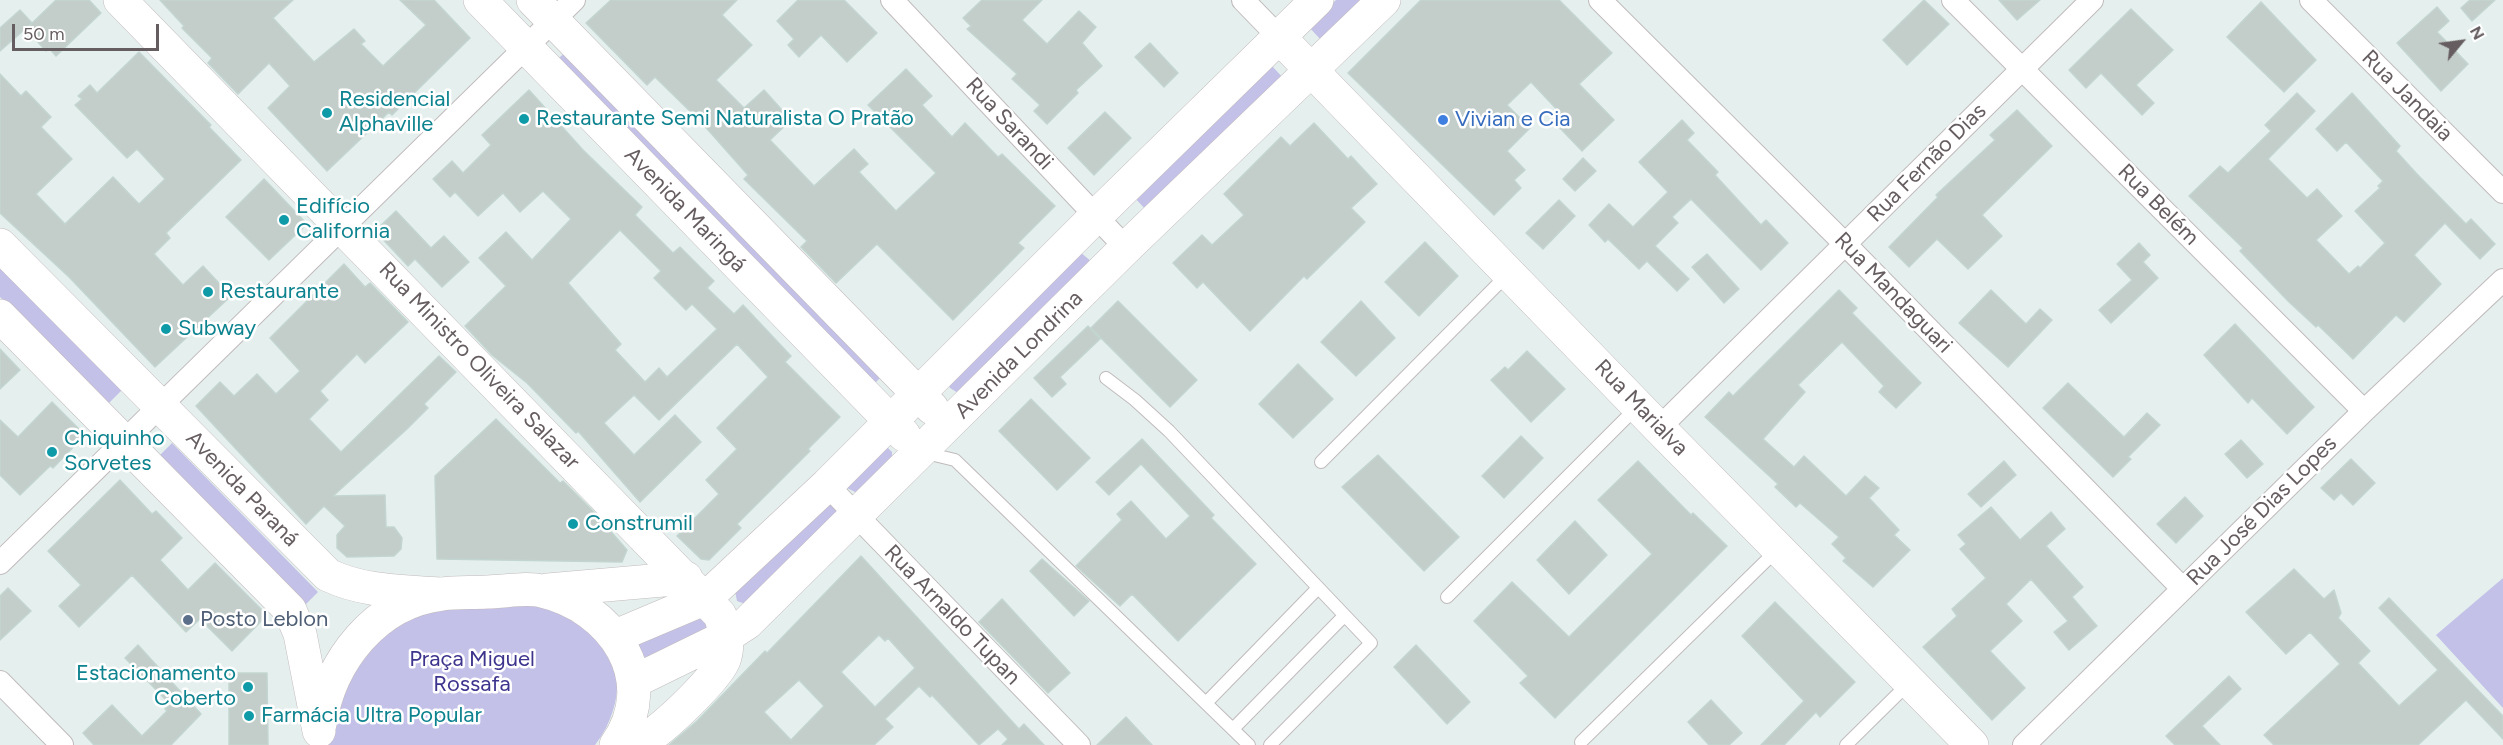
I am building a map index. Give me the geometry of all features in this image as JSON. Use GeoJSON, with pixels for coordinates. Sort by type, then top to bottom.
{"type":"FeatureCollection","features":[{"type":"Feature","properties":{"kind":"main road","name":"Rua Ministro Oliveira Salazar"},"geometry":{"type":"LineString","coordinates":[[120,0],[696,588],[720,615],[727,636]]}},
{"type":"Feature","properties":{"kind":"main road","name":"Avenida Maringá"},"geometry":{"type":"LineString","coordinates":[[480,0],[921,452]]}},
{"type":"Feature","properties":{"kind":"main road","name":"Avenida Londrina"},"geometry":{"type":"LineString","coordinates":[[616,636],[696,588],[827,485],[1096,216],[1317,0]]}},
{"type":"Feature","properties":{"kind":"main road","name":"Avenida Londrina"},"geometry":{"type":"LineString","coordinates":[[634,681],[727,636],[747,623],[857,518],[921,452],[952,442],[1126,248],[1384,0]]}},
{"type":"Feature","properties":{"kind":"main road","name":"Avenida Maringá"},"geometry":{"type":"LineString","coordinates":[[553,7],[690,160],[918,393],[952,442]]}},
{"type":"Feature","properties":{"kind":"main road","name":"Rua Marialva"},"geometry":{"type":"LineString","coordinates":[[1279,37],[1510,272],[1648,417],[1972,745]]}},
{"type":"Feature","properties":{"kind":"main road"},"geometry":{"type":"LineString","coordinates":[[663,188],[690,160]]}},
{"type":"Feature","properties":{"kind":"main road","name":"Avenida Paraná"},"geometry":{"type":"LineString","coordinates":[[0,245],[328,575],[349,585],[373,590],[440,594]]}},
{"type":"Feature","properties":{"kind":"main road"},"geometry":{"type":"LineString","coordinates":[[0,316],[290,610],[300,634],[318,738]]}},
{"type":"Feature","properties":{"kind":"main road"},"geometry":{"type":"LineString","coordinates":[[318,738],[323,708],[334,676],[360,635],[393,610],[440,594],[626,585],[696,588]]}},
{"type":"Feature","properties":{"kind":"main road"},"geometry":{"type":"LineString","coordinates":[[540,590],[586,610],[616,636],[626,654],[634,681],[631,709],[616,745]]}},
{"type":"Feature","properties":{"kind":"main road"},"geometry":{"type":"LineString","coordinates":[[634,745],[650,738],[716,674],[725,658],[727,636]]}},
{"type":"Feature","properties":{"kind":"street","name":"Rua Sarandi"},"geometry":{"type":"LineString","coordinates":[[892,0],[1126,248]]}},
{"type":"Feature","properties":{"kind":"street"},"geometry":{"type":"LineString","coordinates":[[1243,0],[1279,37]]}},
{"type":"Feature","properties":{"kind":"street","name":"Rua Mandaguari"},"geometry":{"type":"LineString","coordinates":[[1600,0],[1845,244],[2183,590]]}},
{"type":"Feature","properties":{"kind":"street","name":"Rua Belém"},"geometry":{"type":"LineString","coordinates":[[1953,0],[2364,411]]}},
{"type":"Feature","properties":{"kind":"street","name":"Rua Fernão Dias"},"geometry":{"type":"LineString","coordinates":[[1648,417],[1845,244],[2092,0]]}},
{"type":"Feature","properties":{"kind":"street","name":"Rua Jandaia"},"geometry":{"type":"LineString","coordinates":[[2311,0],[2503,192]]}},
{"type":"Feature","properties":{"kind":"street"},"geometry":{"type":"LineString","coordinates":[[0,563],[526,46],[553,7]]}},
{"type":"Feature","properties":{"kind":"street","name":"Rua José Dias Lopes"},"geometry":{"type":"LineString","coordinates":[[2024,745],[2364,411],[2503,280]]}},
{"type":"Feature","properties":{"kind":"street","name":"Rua Arnaldo Tupan"},"geometry":{"type":"LineString","coordinates":[[827,485],[1079,745]]}},
{"type":"Feature","properties":{"kind":"street"},"geometry":{"type":"LineString","coordinates":[[0,682],[62,745]]}},
{"type":"Feature","properties":{"kind":"lane"},"geometry":{"type":"LineString","coordinates":[[1321,462],[1510,272]]}},
{"type":"Feature","properties":{"kind":"lane"},"geometry":{"type":"LineString","coordinates":[[1106,378],[1135,400],[1168,431],[1371,643],[1270,745]]}},
{"type":"Feature","properties":{"kind":"lane"},"geometry":{"type":"LineString","coordinates":[[1447,597],[1648,417]]}},
{"type":"Feature","properties":{"kind":"lane"},"geometry":{"type":"LineString","coordinates":[[952,442],[1249,745]]}},
{"type":"Feature","properties":{"kind":"lane"},"geometry":{"type":"LineString","coordinates":[[1581,742],[1779,549]]}},
{"type":"Feature","properties":{"kind":"lane"},"geometry":{"type":"LineString","coordinates":[[1206,703],[1317,589]]}},
{"type":"Feature","properties":{"kind":"lane"},"geometry":{"type":"LineString","coordinates":[[1233,729],[1344,616]]}},
{"type":"Feature","properties":{"kind":"lane"},"geometry":{"type":"LineString","coordinates":[[1846,745],[1911,681]]}},
{"type":"Feature","properties":{"kind":"green space"},"geometry":{"type":"Polygon","coordinates":[[[1336,0],[1363,0],[1321,40],[1308,26],[1336,0]]]}},
{"type":"Feature","properties":{"kind":"green space"},"geometry":{"type":"Polygon","coordinates":[[[566,52],[881,377],[871,387],[555,61],[566,52]]]}},
{"type":"Feature","properties":{"kind":"green space"},"geometry":{"type":"Polygon","coordinates":[[[1272,66],[1285,80],[1147,211],[1134,197],[1272,66]]]}},
{"type":"Feature","properties":{"kind":"green space"},"geometry":{"type":"Polygon","coordinates":[[[1080,252],[1092,262],[958,393],[950,388],[948,383],[1080,252]]]}},
{"type":"Feature","properties":{"kind":"green space"},"geometry":{"type":"Polygon","coordinates":[[[0,265],[123,389],[107,405],[0,297],[0,265]]]}},
{"type":"Feature","properties":{"kind":"green space"},"geometry":{"type":"Polygon","coordinates":[[[172,443],[318,592],[303,607],[157,458],[172,443]]]}},
{"type":"Feature","properties":{"kind":"green space"},"geometry":{"type":"Polygon","coordinates":[[[885,445],[892,452],[892,457],[857,493],[847,488],[885,445]]]}},
{"type":"Feature","properties":{"kind":"green space"},"geometry":{"type":"Polygon","coordinates":[[[831,501],[841,512],[748,605],[737,601],[735,591],[831,501]]]}},
{"type":"Feature","properties":{"kind":"green space"},"geometry":{"type":"Polygon","coordinates":[[[2503,578],[2503,708],[2436,635],[2503,578]]]}},
{"type":"Feature","properties":{"kind":"green space","name":"Praça Miguel Rossafa"},"geometry":{"type":"Polygon","coordinates":[[[514,600],[580,615],[611,660],[617,686],[614,708],[606,728],[595,745],[328,745],[335,700],[394,618],[514,600]]]}},
{"type":"Feature","properties":{"kind":"green space"},"geometry":{"type":"Polygon","coordinates":[[[703,613],[713,626],[648,658],[640,655],[636,645],[703,613]]]}},
{"type":"Feature","properties":{"kind":"building"},"geometry":{"type":"Polygon","coordinates":[[[56,0],[89,0],[101,13],[56,56],[49,48],[46,51],[26,29],[56,0]]]}},
{"type":"Feature","properties":{"kind":"building"},"geometry":{"type":"Polygon","coordinates":[[[160,0],[293,0],[273,18],[314,62],[354,29],[365,41],[361,44],[383,66],[426,25],[400,0],[434,0],[470,38],[392,115],[389,112],[327,171],[268,108],[290,86],[269,63],[238,94],[208,63],[212,58],[182,28],[184,26],[160,0]]]}},
{"type":"Feature","properties":{"kind":"building"},"geometry":{"type":"Polygon","coordinates":[[[611,0],[737,0],[722,15],[752,45],[716,80],[744,108],[764,90],[791,120],[770,140],[814,186],[854,149],[868,164],[859,172],[896,211],[936,173],[868,105],[906,69],[932,96],[922,105],[952,137],[965,123],[998,157],[1002,154],[1055,206],[1018,243],[1024,248],[953,320],[877,244],[836,283],[801,247],[807,241],[744,179],[748,175],[701,122],[655,77],[647,85],[586,23],[611,0]]]}},
{"type":"Feature","properties":{"kind":"building"},"geometry":{"type":"Polygon","coordinates":[[[798,0],[844,0],[877,33],[847,62],[821,35],[799,57],[788,45],[794,39],[777,21],[798,0]]]}},
{"type":"Feature","properties":{"kind":"building"},"geometry":{"type":"Polygon","coordinates":[[[982,0],[1042,0],[1022,20],[1047,44],[1079,11],[1096,27],[1082,43],[1102,66],[1076,90],[1078,93],[1047,124],[1034,111],[1040,105],[1012,79],[1017,74],[967,29],[971,26],[963,18],[982,0]]]}},
{"type":"Feature","properties":{"kind":"building","name":"Vivian e Cia"},"geometry":{"type":"Polygon","coordinates":[[[1421,0],[1559,0],[1612,53],[1579,84],[1614,120],[1582,151],[1557,125],[1564,117],[1531,82],[1507,105],[1530,128],[1507,151],[1525,170],[1514,180],[1521,188],[1494,215],[1348,73],[1421,0]]]}},
{"type":"Feature","properties":{"kind":"building"},"geometry":{"type":"Polygon","coordinates":[[[1924,0],[1949,24],[1907,65],[1883,40],[1924,0]]]}},
{"type":"Feature","properties":{"kind":"building"},"geometry":{"type":"Polygon","coordinates":[[[1999,0],[2040,0],[2017,20],[1999,0]]]}},
{"type":"Feature","properties":{"kind":"building"},"geometry":{"type":"Polygon","coordinates":[[[2470,0],[2495,0],[2472,21],[2461,8],[2470,0]]]}},
{"type":"Feature","properties":{"kind":"building"},"geometry":{"type":"Polygon","coordinates":[[[2261,2],[2316,60],[2284,92],[2227,37],[2261,2]]]}},
{"type":"Feature","properties":{"kind":"building"},"geometry":{"type":"Polygon","coordinates":[[[2437,7],[2449,21],[2437,32],[2468,64],[2441,91],[2397,43],[2437,7]]]}},
{"type":"Feature","properties":{"kind":"building"},"geometry":{"type":"Polygon","coordinates":[[[2131,9],[2173,50],[2136,85],[2154,103],[2142,115],[2101,73],[2086,88],[2069,70],[2131,9]]]}},
{"type":"Feature","properties":{"kind":"building"},"geometry":{"type":"Polygon","coordinates":[[[20,10],[32,23],[0,51],[0,28],[20,10]]]}},
{"type":"Feature","properties":{"kind":"building"},"geometry":{"type":"Polygon","coordinates":[[[1150,43],[1178,73],[1164,87],[1135,57],[1150,43]]]}},
{"type":"Feature","properties":{"kind":"building"},"geometry":{"type":"Polygon","coordinates":[[[139,52],[211,125],[209,127],[241,160],[166,233],[170,238],[154,254],[183,285],[203,266],[231,296],[155,367],[69,277],[0,213],[0,74],[21,96],[26,91],[51,117],[41,127],[72,159],[36,194],[65,224],[113,177],[139,204],[165,179],[137,149],[127,158],[75,105],[82,99],[78,96],[90,85],[97,93],[139,52]]]}},
{"type":"Feature","properties":{"kind":"building"},"geometry":{"type":"Polygon","coordinates":[[[529,90],[583,150],[642,207],[635,215],[673,253],[680,247],[714,281],[707,288],[734,314],[743,305],[791,356],[785,362],[840,417],[808,449],[810,451],[737,524],[741,528],[709,560],[701,559],[677,536],[719,494],[706,480],[737,449],[717,428],[768,377],[737,344],[659,420],[634,395],[604,423],[634,455],[675,415],[701,442],[640,502],[578,431],[576,433],[527,383],[492,355],[465,326],[506,286],[479,258],[506,232],[532,260],[571,219],[543,191],[520,212],[503,193],[478,216],[455,192],[450,197],[433,179],[452,161],[463,173],[491,145],[482,135],[529,90]],[[620,230],[568,283],[621,344],[615,350],[645,382],[659,368],[667,377],[717,329],[692,304],[686,310],[654,278],[661,271],[620,230]]]}},
{"type":"Feature","properties":{"kind":"building"},"geometry":{"type":"Polygon","coordinates":[[[2297,93],[2315,111],[2268,159],[2307,198],[2317,189],[2342,216],[2316,240],[2349,274],[2358,266],[2360,268],[2385,243],[2355,211],[2380,188],[2378,186],[2383,181],[2346,142],[2337,151],[2316,129],[2352,93],[2400,146],[2396,151],[2416,173],[2466,224],[2471,219],[2495,244],[2480,259],[2445,223],[2414,255],[2441,284],[2404,322],[2396,315],[2353,359],[2318,325],[2316,327],[2288,301],[2240,251],[2243,248],[2189,196],[2220,166],[2228,173],[2271,131],[2265,125],[2297,93]]]}},
{"type":"Feature","properties":{"kind":"building"},"geometry":{"type":"Polygon","coordinates":[[[2017,110],[2052,146],[1982,215],[2002,236],[1968,269],[1937,239],[1909,267],[1889,247],[1938,197],[1936,195],[1995,140],[1990,135],[2017,110]]]}},
{"type":"Feature","properties":{"kind":"building"},"geometry":{"type":"Polygon","coordinates":[[[1105,112],[1131,138],[1094,175],[1068,148],[1105,112]]]}},
{"type":"Feature","properties":{"kind":"building"},"geometry":{"type":"Polygon","coordinates":[[[1682,120],[1694,133],[1687,140],[1718,172],[1715,175],[1761,225],[1766,220],[1788,243],[1761,270],[1691,199],[1672,217],[1678,223],[1655,246],[1689,279],[1677,291],[1647,261],[1639,269],[1608,239],[1605,242],[1589,225],[1609,204],[1633,227],[1668,192],[1639,162],[1682,120]]]}},
{"type":"Feature","properties":{"kind":"building"},"geometry":{"type":"Polygon","coordinates":[[[1314,123],[1348,159],[1351,156],[1377,184],[1351,208],[1365,222],[1307,279],[1304,276],[1250,331],[1203,282],[1197,288],[1173,263],[1202,235],[1212,245],[1244,215],[1224,194],[1281,137],[1290,146],[1314,123]]]}},
{"type":"Feature","properties":{"kind":"building"},"geometry":{"type":"Polygon","coordinates":[[[1583,158],[1596,171],[1575,191],[1563,179],[1583,158]]]}},
{"type":"Feature","properties":{"kind":"building","name":"Edifício California"},"geometry":{"type":"Polygon","coordinates":[[[264,179],[307,224],[269,260],[226,217],[264,179]]]}},
{"type":"Feature","properties":{"kind":"building"},"geometry":{"type":"Polygon","coordinates":[[[1559,200],[1575,216],[1543,249],[1526,233],[1559,200]]]}},
{"type":"Feature","properties":{"kind":"building"},"geometry":{"type":"Polygon","coordinates":[[[396,211],[431,248],[444,236],[469,262],[442,287],[415,259],[408,266],[375,231],[396,211]]]}},
{"type":"Feature","properties":{"kind":"building"},"geometry":{"type":"Polygon","coordinates":[[[1425,242],[1458,276],[1419,316],[1385,282],[1425,242]]]}},
{"type":"Feature","properties":{"kind":"building"},"geometry":{"type":"Polygon","coordinates":[[[2139,243],[2150,255],[2143,262],[2158,278],[2111,323],[2099,310],[2132,280],[2117,264],[2139,243]]]}},
{"type":"Feature","properties":{"kind":"building"},"geometry":{"type":"Polygon","coordinates":[[[1707,254],[1739,289],[1724,303],[1692,267],[1707,254]]]}},
{"type":"Feature","properties":{"kind":"building"},"geometry":{"type":"Polygon","coordinates":[[[344,264],[365,287],[370,283],[408,322],[365,363],[357,354],[320,391],[328,400],[309,419],[341,452],[439,356],[456,372],[424,404],[428,408],[333,496],[385,495],[386,527],[394,527],[402,538],[401,549],[394,556],[347,557],[337,548],[337,535],[345,526],[324,506],[306,524],[196,406],[220,382],[234,396],[257,374],[276,394],[300,371],[270,338],[344,264]]]}},
{"type":"Feature","properties":{"kind":"building"},"geometry":{"type":"Polygon","coordinates":[[[1839,290],[1857,308],[1852,313],[1921,383],[1896,408],[1879,392],[1884,386],[1842,342],[1798,385],[1805,392],[1763,439],[1794,467],[1804,456],[1846,496],[1865,476],[1879,488],[1869,498],[1899,530],[1894,535],[1910,550],[1873,587],[1843,561],[1846,558],[1832,544],[1839,537],[1800,503],[1796,507],[1775,487],[1778,484],[1705,417],[1729,392],[1733,396],[1839,290]]]}},
{"type":"Feature","properties":{"kind":"building"},"geometry":{"type":"Polygon","coordinates":[[[1991,290],[2026,324],[2040,309],[2052,320],[2008,367],[1959,323],[1991,290]]]}},
{"type":"Feature","properties":{"kind":"building"},"geometry":{"type":"Polygon","coordinates":[[[1118,301],[1197,380],[1170,407],[1091,328],[1118,301]]]}},
{"type":"Feature","properties":{"kind":"building"},"geometry":{"type":"Polygon","coordinates":[[[1361,301],[1395,338],[1356,376],[1321,342],[1361,301]]]}},
{"type":"Feature","properties":{"kind":"building"},"geometry":{"type":"Polygon","coordinates":[[[2235,324],[2314,407],[2287,434],[2252,398],[2248,403],[2204,355],[2235,324]]]}},
{"type":"Feature","properties":{"kind":"building"},"geometry":{"type":"Polygon","coordinates":[[[1088,326],[1100,339],[1060,377],[1066,384],[1052,397],[1034,378],[1088,326]]]}},
{"type":"Feature","properties":{"kind":"building"},"geometry":{"type":"Polygon","coordinates":[[[0,349],[20,370],[0,389],[0,349]]]}},
{"type":"Feature","properties":{"kind":"building"},"geometry":{"type":"Polygon","coordinates":[[[1527,351],[1565,389],[1531,422],[1491,380],[1505,367],[1508,370],[1527,351]]]}},
{"type":"Feature","properties":{"kind":"building"},"geometry":{"type":"Polygon","coordinates":[[[1298,364],[1333,399],[1293,438],[1259,404],[1298,364]]]}},
{"type":"Feature","properties":{"kind":"building"},"geometry":{"type":"Polygon","coordinates":[[[2068,383],[2124,437],[2147,413],[2160,425],[2128,457],[2131,459],[2113,477],[2043,408],[2068,383]]]}},
{"type":"Feature","properties":{"kind":"building"},"geometry":{"type":"Polygon","coordinates":[[[1031,399],[1090,458],[1057,490],[999,431],[1031,399]]]}},
{"type":"Feature","properties":{"kind":"building"},"geometry":{"type":"Polygon","coordinates":[[[52,402],[85,435],[53,468],[50,466],[20,495],[0,475],[0,420],[18,437],[52,402]]]}},
{"type":"Feature","properties":{"kind":"building"},"geometry":{"type":"Polygon","coordinates":[[[496,419],[560,483],[563,481],[593,511],[627,550],[622,562],[437,559],[435,476],[496,419]]]}},
{"type":"Feature","properties":{"kind":"building"},"geometry":{"type":"Polygon","coordinates":[[[1521,436],[1543,458],[1504,498],[1482,476],[1521,436]]]}},
{"type":"Feature","properties":{"kind":"building"},"geometry":{"type":"Polygon","coordinates":[[[1142,439],[1214,515],[1211,518],[1256,564],[1178,641],[1132,594],[1120,606],[1076,566],[1122,520],[1117,514],[1131,501],[1166,539],[1190,516],[1141,464],[1109,495],[1096,482],[1142,439]]]}},
{"type":"Feature","properties":{"kind":"building"},"geometry":{"type":"Polygon","coordinates":[[[2241,440],[2263,464],[2247,478],[2225,454],[2241,440]]]}},
{"type":"Feature","properties":{"kind":"building"},"geometry":{"type":"Polygon","coordinates":[[[1378,455],[1459,537],[1424,571],[1342,487],[1378,455]]]}},
{"type":"Feature","properties":{"kind":"building"},"geometry":{"type":"Polygon","coordinates":[[[2351,459],[2375,483],[2353,505],[2341,493],[2334,500],[2321,488],[2351,459]]]}},
{"type":"Feature","properties":{"kind":"building"},"geometry":{"type":"Polygon","coordinates":[[[1638,461],[1691,515],[1693,513],[1727,546],[1555,718],[1520,683],[1528,676],[1474,621],[1512,582],[1569,637],[1652,554],[1598,500],[1638,461]]]}},
{"type":"Feature","properties":{"kind":"building"},"geometry":{"type":"Polygon","coordinates":[[[2004,461],[2016,475],[1981,507],[1968,494],[2004,461]]]}},
{"type":"Feature","properties":{"kind":"building"},"geometry":{"type":"Polygon","coordinates":[[[120,480],[152,514],[156,511],[182,538],[160,560],[188,590],[215,563],[267,615],[232,651],[200,619],[186,632],[132,575],[79,627],[59,606],[81,585],[48,551],[120,480]]]}},
{"type":"Feature","properties":{"kind":"building"},"geometry":{"type":"Polygon","coordinates":[[[2185,497],[2203,516],[2176,543],[2157,524],[2185,497]]]}},
{"type":"Feature","properties":{"kind":"building"},"geometry":{"type":"Polygon","coordinates":[[[1991,507],[2020,540],[2051,512],[2065,529],[2046,546],[2083,587],[2072,597],[2097,626],[2069,650],[2054,632],[2068,621],[2031,579],[2006,604],[2022,621],[1990,651],[2025,688],[1992,720],[1923,647],[1957,616],[1952,609],[1986,578],[1960,549],[1966,544],[1958,535],[1991,507]]]}},
{"type":"Feature","properties":{"kind":"building"},"geometry":{"type":"Polygon","coordinates":[[[1575,521],[1607,555],[1569,594],[1537,560],[1575,521]]]}},
{"type":"Feature","properties":{"kind":"building"},"geometry":{"type":"Polygon","coordinates":[[[861,556],[1019,729],[1024,724],[1044,745],[1002,745],[1008,739],[998,729],[979,745],[932,695],[930,697],[919,686],[885,719],[893,727],[874,745],[669,745],[697,721],[765,651],[767,653],[861,556]],[[879,635],[841,672],[875,707],[915,668],[888,638],[885,641],[879,635]],[[799,680],[764,712],[791,740],[824,706],[799,680]]]}},
{"type":"Feature","properties":{"kind":"building"},"geometry":{"type":"Polygon","coordinates":[[[1042,559],[1089,601],[1074,616],[1030,571],[1042,559]]]}},
{"type":"Feature","properties":{"kind":"building"},"geometry":{"type":"Polygon","coordinates":[[[2294,569],[2324,599],[2334,590],[2341,613],[2338,618],[2370,651],[2358,663],[2399,706],[2438,670],[2379,608],[2389,598],[2503,716],[2503,739],[2466,700],[2418,745],[2274,745],[2264,735],[2340,664],[2310,632],[2286,654],[2246,612],[2294,569]]]}},
{"type":"Feature","properties":{"kind":"building"},"geometry":{"type":"Polygon","coordinates":[[[8,588],[31,611],[0,640],[0,596],[8,588]]]}},
{"type":"Feature","properties":{"kind":"building"},"geometry":{"type":"Polygon","coordinates":[[[1002,599],[1070,673],[1048,693],[979,622],[1002,599]]]}},
{"type":"Feature","properties":{"kind":"building"},"geometry":{"type":"Polygon","coordinates":[[[1775,602],[1855,682],[1820,717],[1816,712],[1784,745],[1761,745],[1804,701],[1742,636],[1775,602]]]}},
{"type":"Feature","properties":{"kind":"building"},"geometry":{"type":"Polygon","coordinates":[[[138,645],[201,714],[171,745],[94,745],[83,733],[112,705],[142,736],[167,711],[165,709],[170,704],[125,658],[138,645]]]}},
{"type":"Feature","properties":{"kind":"building"},"geometry":{"type":"Polygon","coordinates":[[[1416,645],[1470,702],[1447,724],[1394,667],[1416,645]]]}},
{"type":"Feature","properties":{"kind":"building"},"geometry":{"type":"Polygon","coordinates":[[[229,673],[267,673],[268,745],[229,745],[229,673]]]}},
{"type":"Feature","properties":{"kind":"building"},"geometry":{"type":"Polygon","coordinates":[[[2229,676],[2241,689],[2202,726],[2220,745],[2175,745],[2166,736],[2229,676]]]}},
{"type":"Feature","properties":{"kind":"building"},"geometry":{"type":"Polygon","coordinates":[[[1711,700],[1742,733],[1729,745],[1709,745],[1688,722],[1711,700]]]}},
{"type":"Feature","properties":{"kind":"building"},"geometry":{"type":"Polygon","coordinates":[[[1126,717],[1152,745],[1097,745],[1126,717]]]}},
{"type":"Feature","properties":{"kind":"place","name":"Residencial Alphaville"},"geometry":{"type":"Point","coordinates":[327,113]}},
{"type":"Feature","properties":{"kind":"place","name":"Restaurante Semi Naturalista O Pratão"},"geometry":{"type":"Point","coordinates":[524,119]}},
{"type":"Feature","properties":{"kind":"place","name":"Vivian e Cia"},"geometry":{"type":"Point","coordinates":[1443,120]}},
{"type":"Feature","properties":{"kind":"place","name":"Edifício California"},"geometry":{"type":"Point","coordinates":[284,220]}},
{"type":"Feature","properties":{"kind":"place","name":"Restaurante"},"geometry":{"type":"Point","coordinates":[208,292]}},
{"type":"Feature","properties":{"kind":"place","name":"Subway"},"geometry":{"type":"Point","coordinates":[166,329]}},
{"type":"Feature","properties":{"kind":"place","name":"Chiquinho Sorvetes"},"geometry":{"type":"Point","coordinates":[52,452]}},
{"type":"Feature","properties":{"kind":"place","name":"Construmil"},"geometry":{"type":"Point","coordinates":[573,524]}},
{"type":"Feature","properties":{"kind":"place","name":"Posto Leblon"},"geometry":{"type":"Point","coordinates":[188,620]}},
{"type":"Feature","properties":{"kind":"place","name":"Estacionamento Coberto"},"geometry":{"type":"Point","coordinates":[248,687]}},
{"type":"Feature","properties":{"kind":"place","name":"Farmácia Ultra Popular"},"geometry":{"type":"Point","coordinates":[249,716]}}]}
